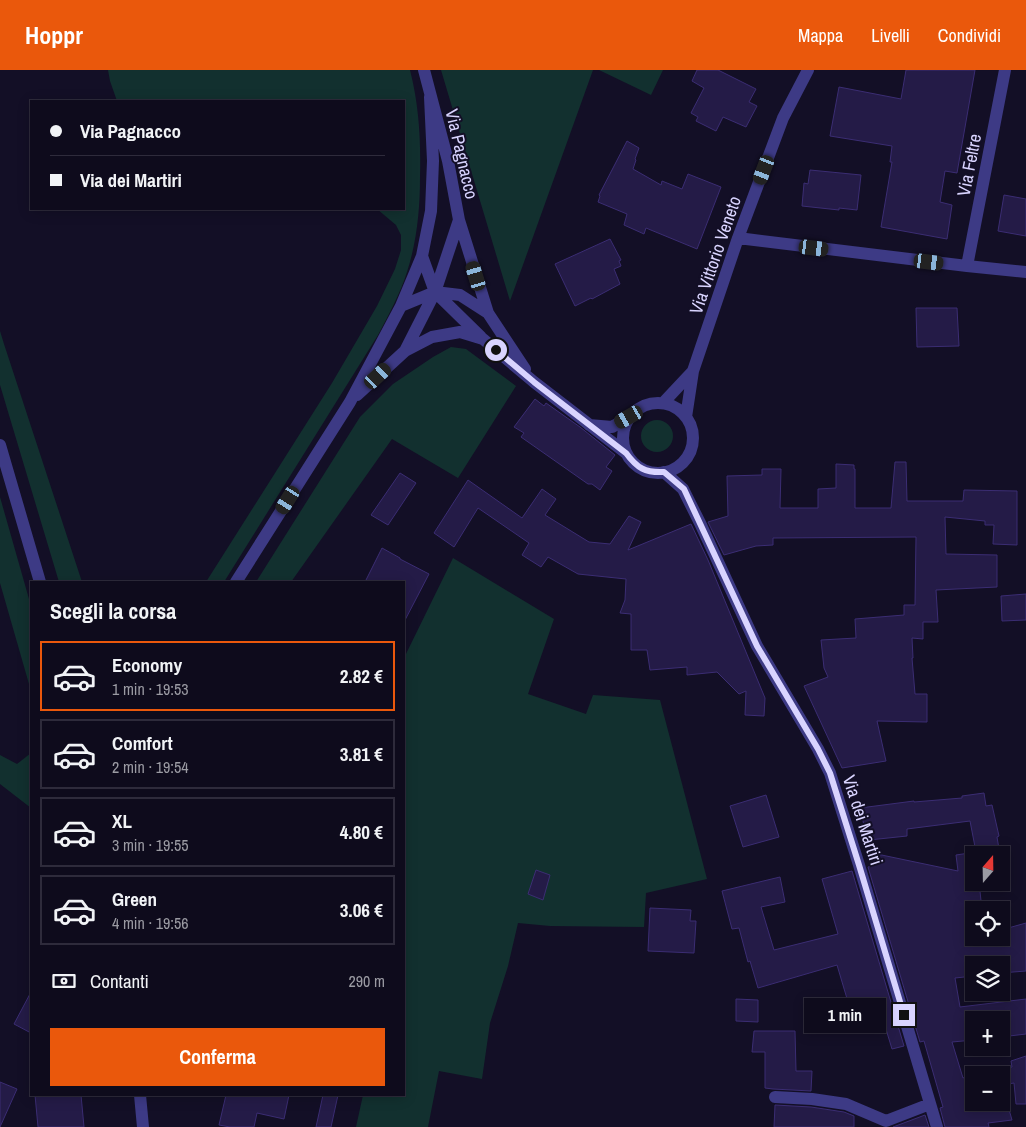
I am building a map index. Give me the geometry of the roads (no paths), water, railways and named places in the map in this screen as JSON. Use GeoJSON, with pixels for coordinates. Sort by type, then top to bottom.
{"type":"FeatureCollection","features":[{"type":"Feature","properties":{"kind":"street","name":"Via Pagnacco"},"geometry":{"type":"LineString","coordinates":[[424,70],[448,161],[459,220],[488,313],[534,382]]}},
{"type":"Feature","properties":{"kind":"street","name":"Via Vittorio Veneto"},"geometry":{"type":"LineString","coordinates":[[686,418],[693,371],[738,238],[783,118],[808,70]]}},
{"type":"Feature","properties":{"kind":"street","name":"Via Feltre"},"geometry":{"type":"LineString","coordinates":[[967,266],[1005,70]]}},
{"type":"Feature","properties":{"kind":"street","name":"Via Pagnacco"},"geometry":{"type":"LineString","coordinates":[[237,581],[350,402],[401,306],[422,256],[431,211],[433,161],[430,97]]}},
{"type":"Feature","properties":{"kind":"street","name":"Via Pagnacco"},"geometry":{"type":"LineString","coordinates":[[405,351],[435,292],[459,220]]}},
{"type":"Feature","properties":{"kind":"street"},"geometry":{"type":"LineString","coordinates":[[738,238],[1026,272]]}},
{"type":"Feature","properties":{"kind":"street","name":"Via Pagnacco"},"geometry":{"type":"LineString","coordinates":[[422,256],[435,292],[483,339],[534,382],[626,453]]}},
{"type":"Feature","properties":{"kind":"street","name":"Via Pagnacco"},"geometry":{"type":"LineString","coordinates":[[401,306],[435,292],[460,295],[488,313]]}},
{"type":"Feature","properties":{"kind":"street","name":"Via Pagnacco"},"geometry":{"type":"LineString","coordinates":[[350,402],[405,351],[432,336],[460,332],[483,339]]}},
{"type":"Feature","properties":{"kind":"street","name":"Via Vittorio Veneto"},"geometry":{"type":"LineString","coordinates":[[663,403],[693,371]]}},
{"type":"Feature","properties":{"kind":"street"},"geometry":{"type":"LineString","coordinates":[[663,403],[680,410],[691,428],[693,440],[690,451],[684,461],[675,468],[664,472],[652,472],[642,469],[632,462],[626,453],[622,435],[624,425],[635,410],[644,405],[663,403]]}},
{"type":"Feature","properties":{"kind":"street"},"geometry":{"type":"LineString","coordinates":[[589,424],[612,427],[629,417]]}},
{"type":"Feature","properties":{"kind":"street"},"geometry":{"type":"LineString","coordinates":[[0,446],[40,581]]}},
{"type":"Feature","properties":{"kind":"street","name":"Via dei Martiri"},"geometry":{"type":"LineString","coordinates":[[684,461],[684,489]]}},
{"type":"Feature","properties":{"kind":"street","name":"Via dei Martiri"},"geometry":{"type":"LineString","coordinates":[[664,472],[684,489],[757,646],[818,749],[830,773],[937,1127]]}},
{"type":"Feature","properties":{"kind":"street"},"geometry":{"type":"LineString","coordinates":[[140,1096],[143,1127]]}},
{"type":"Feature","properties":{"kind":"street"},"geometry":{"type":"LineString","coordinates":[[775,1097],[812,1099],[846,1104],[886,1121],[930,1104]]}}]}
